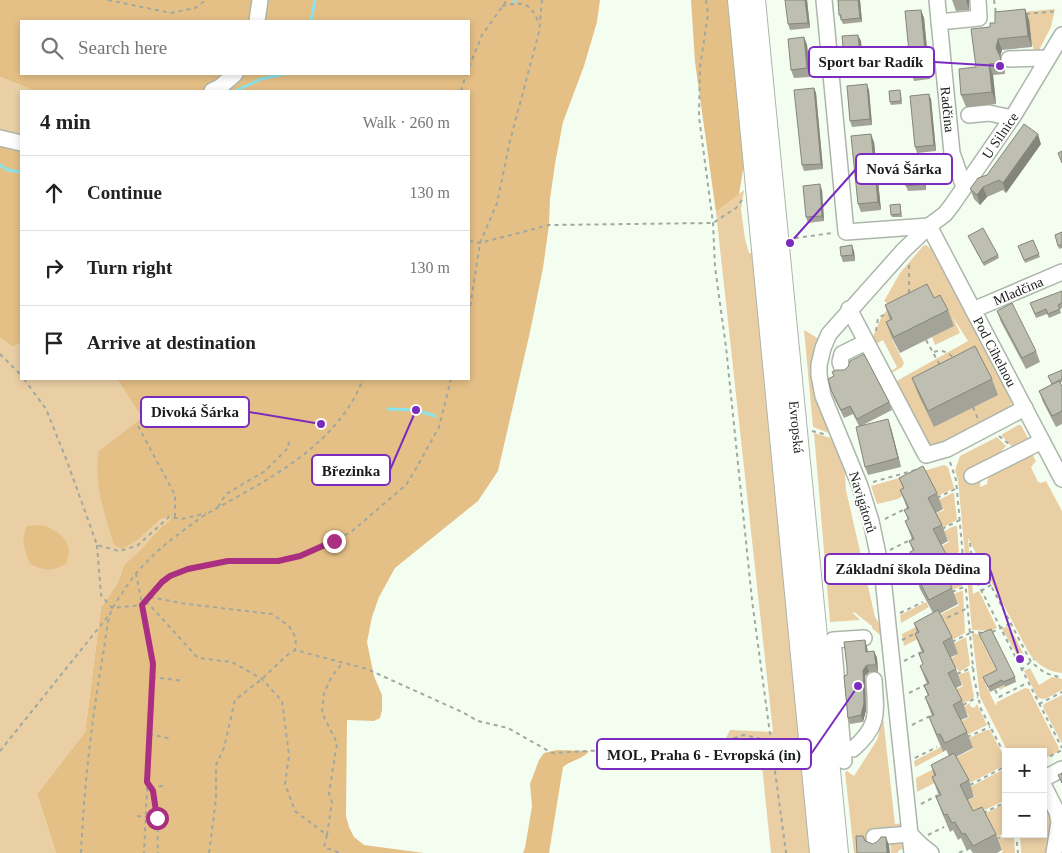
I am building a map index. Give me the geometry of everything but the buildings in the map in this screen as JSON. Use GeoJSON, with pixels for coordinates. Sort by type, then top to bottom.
{"type":"FeatureCollection","features":[{"type":"Feature","properties":{"kind":"main road","name":"Evropská"},"geometry":{"type":"LineString","coordinates":[[738,0],[820,853]]}},
{"type":"Feature","properties":{"kind":"main road","name":"Evropská"},"geometry":{"type":"LineString","coordinates":[[755,0],[838,853]]}},
{"type":"Feature","properties":{"kind":"street"},"geometry":{"type":"LineString","coordinates":[[257,20],[260,0]]}},
{"type":"Feature","properties":{"kind":"street"},"geometry":{"type":"LineString","coordinates":[[824,0],[846,232],[929,226]]}},
{"type":"Feature","properties":{"kind":"street","name":"Radčina"},"geometry":{"type":"LineString","coordinates":[[937,0],[952,153],[964,187]]}},
{"type":"Feature","properties":{"kind":"street"},"geometry":{"type":"LineString","coordinates":[[939,22],[979,18],[978,0]]}},
{"type":"Feature","properties":{"kind":"street","name":"U Silnice"},"geometry":{"type":"LineString","coordinates":[[929,226],[945,214],[964,187],[1012,118],[1062,36]]}},
{"type":"Feature","properties":{"kind":"street"},"geometry":{"type":"LineString","coordinates":[[1009,59],[1048,58]]}},
{"type":"Feature","properties":{"kind":"street"},"geometry":{"type":"LineString","coordinates":[[214,90],[234,75]]}},
{"type":"Feature","properties":{"kind":"street"},"geometry":{"type":"LineString","coordinates":[[969,115],[989,113],[1012,118]]}},
{"type":"Feature","properties":{"kind":"street"},"geometry":{"type":"LineString","coordinates":[[0,138],[20,144]]}},
{"type":"Feature","properties":{"kind":"street","name":"Navigátorů"},"geometry":{"type":"LineString","coordinates":[[912,853],[883,578],[872,525],[860,486],[823,396],[819,375],[820,356],[828,334],[903,251],[929,226]]}},
{"type":"Feature","properties":{"kind":"street","name":"Pod Cihelnou"},"geometry":{"type":"LineString","coordinates":[[929,226],[1062,479]]}},
{"type":"Feature","properties":{"kind":"street","name":"Mladčina"},"geometry":{"type":"LineString","coordinates":[[973,310],[1059,268]]}},
{"type":"Feature","properties":{"kind":"street"},"geometry":{"type":"LineString","coordinates":[[849,310],[926,455],[947,449],[1024,408]]}},
{"type":"Feature","properties":{"kind":"street"},"geometry":{"type":"LineString","coordinates":[[843,370],[840,362],[842,354],[868,346]]}},
{"type":"Feature","properties":{"kind":"street"},"geometry":{"type":"LineString","coordinates":[[980,477],[1042,441]]}},
{"type":"Feature","properties":{"kind":"street"},"geometry":{"type":"LineString","coordinates":[[849,755],[832,640],[864,638]]}},
{"type":"Feature","properties":{"kind":"street"},"geometry":{"type":"LineString","coordinates":[[820,665],[839,680]]}},
{"type":"Feature","properties":{"kind":"street"},"geometry":{"type":"LineString","coordinates":[[832,791],[849,755],[874,724],[876,713],[874,680]]}},
{"type":"Feature","properties":{"kind":"street"},"geometry":{"type":"LineString","coordinates":[[849,755],[850,724]]}},
{"type":"Feature","properties":{"kind":"street"},"geometry":{"type":"LineString","coordinates":[[1047,777],[1062,769]]}},
{"type":"Feature","properties":{"kind":"street"},"geometry":{"type":"LineString","coordinates":[[1047,792],[1057,812],[1059,822],[1054,853]]}},
{"type":"Feature","properties":{"kind":"street"},"geometry":{"type":"LineString","coordinates":[[875,843],[874,837],[910,834],[932,853]]}},
{"type":"Feature","properties":{"kind":"path"},"geometry":{"type":"LineString","coordinates":[[108,0],[171,12],[194,8],[206,0]]}},
{"type":"Feature","properties":{"kind":"path"},"geometry":{"type":"LineString","coordinates":[[470,64],[482,35],[507,0]]}},
{"type":"Feature","properties":{"kind":"path"},"geometry":{"type":"LineString","coordinates":[[470,308],[480,243],[496,203],[540,26],[542,0]]}},
{"type":"Feature","properties":{"kind":"path"},"geometry":{"type":"LineString","coordinates":[[706,0],[708,14],[700,67],[699,117],[713,222],[715,267],[726,347],[752,600],[786,853]]}},
{"type":"Feature","properties":{"kind":"path"},"geometry":{"type":"LineString","coordinates":[[994,0],[996,17]]}},
{"type":"Feature","properties":{"kind":"path"},"geometry":{"type":"LineString","coordinates":[[502,6],[519,3],[526,4],[540,26]]}},
{"type":"Feature","properties":{"kind":"path"},"geometry":{"type":"LineString","coordinates":[[1023,14],[1058,11]]}},
{"type":"Feature","properties":{"kind":"path"},"geometry":{"type":"LineString","coordinates":[[460,90],[466,75]]}},
{"type":"Feature","properties":{"kind":"path"},"geometry":{"type":"LineString","coordinates":[[470,241],[480,243],[549,225],[713,222],[736,208],[744,198]]}},
{"type":"Feature","properties":{"kind":"path"},"geometry":{"type":"LineString","coordinates":[[795,238],[846,232]]}},
{"type":"Feature","properties":{"kind":"path"},"geometry":{"type":"LineString","coordinates":[[909,257],[909,293]]}},
{"type":"Feature","properties":{"kind":"path"},"geometry":{"type":"LineString","coordinates":[[868,346],[879,336],[876,329],[878,318],[893,310]]}},
{"type":"Feature","properties":{"kind":"path"},"geometry":{"type":"LineString","coordinates":[[926,340],[941,367]]}},
{"type":"Feature","properties":{"kind":"path"},"geometry":{"type":"LineString","coordinates":[[933,353],[939,351],[947,352],[955,360]]}},
{"type":"Feature","properties":{"kind":"path"},"geometry":{"type":"LineString","coordinates":[[0,354],[20,374]]}},
{"type":"Feature","properties":{"kind":"path"},"geometry":{"type":"LineString","coordinates":[[25,380],[46,409],[67,461],[97,545],[101,595],[112,608]]}},
{"type":"Feature","properties":{"kind":"path"},"geometry":{"type":"LineString","coordinates":[[97,545],[119,551],[138,546],[169,517],[182,519],[209,512],[286,467],[319,442],[348,411],[364,380]]}},
{"type":"Feature","properties":{"kind":"path"},"geometry":{"type":"LineString","coordinates":[[112,608],[142,605],[170,576],[188,569],[228,561],[278,561],[300,556],[351,532],[406,485],[439,427],[452,380]]}},
{"type":"Feature","properties":{"kind":"path"},"geometry":{"type":"LineString","coordinates":[[138,426],[175,495],[175,518]]}},
{"type":"Feature","properties":{"kind":"path"},"geometry":{"type":"LineString","coordinates":[[997,434],[1009,444]]}},
{"type":"Feature","properties":{"kind":"path"},"geometry":{"type":"LineString","coordinates":[[216,509],[226,494],[265,471],[290,447],[288,439]]}},
{"type":"Feature","properties":{"kind":"path"},"geometry":{"type":"LineString","coordinates":[[949,460],[957,488],[973,667],[978,698],[981,709],[1002,750]]}},
{"type":"Feature","properties":{"kind":"path"},"geometry":{"type":"LineString","coordinates":[[937,498],[957,488]]}},
{"type":"Feature","properties":{"kind":"path"},"geometry":{"type":"LineString","coordinates":[[879,522],[907,508]]}},
{"type":"Feature","properties":{"kind":"path"},"geometry":{"type":"LineString","coordinates":[[81,853],[91,724],[112,608],[136,573],[152,555],[209,512]]}},
{"type":"Feature","properties":{"kind":"path"},"geometry":{"type":"LineString","coordinates":[[942,530],[960,520]]}},
{"type":"Feature","properties":{"kind":"path"},"geometry":{"type":"LineString","coordinates":[[887,552],[912,539]]}},
{"type":"Feature","properties":{"kind":"path"},"geometry":{"type":"LineString","coordinates":[[970,543],[974,576],[1062,749],[1047,758]]}},
{"type":"Feature","properties":{"kind":"path"},"geometry":{"type":"LineString","coordinates":[[947,561],[963,553]]}},
{"type":"Feature","properties":{"kind":"path"},"geometry":{"type":"LineString","coordinates":[[977,559],[1031,662],[1045,673],[1062,678]]}},
{"type":"Feature","properties":{"kind":"path"},"geometry":{"type":"LineString","coordinates":[[893,582],[917,570]]}},
{"type":"Feature","properties":{"kind":"path"},"geometry":{"type":"LineString","coordinates":[[136,573],[153,664],[144,853]]}},
{"type":"Feature","properties":{"kind":"path"},"geometry":{"type":"LineString","coordinates":[[982,590],[992,585]]}},
{"type":"Feature","properties":{"kind":"path"},"geometry":{"type":"LineString","coordinates":[[952,592],[966,586]]}},
{"type":"Feature","properties":{"kind":"path"},"geometry":{"type":"LineString","coordinates":[[150,597],[187,604],[272,614],[289,626],[296,638],[294,650],[235,700],[224,748],[216,765],[216,800],[209,853]]}},
{"type":"Feature","properties":{"kind":"path"},"geometry":{"type":"LineString","coordinates":[[146,601],[198,658],[232,662],[262,679],[282,701],[289,755],[285,784],[295,811],[327,835]]}},
{"type":"Feature","properties":{"kind":"path"},"geometry":{"type":"LineString","coordinates":[[898,615],[922,602]]}},
{"type":"Feature","properties":{"kind":"path"},"geometry":{"type":"LineString","coordinates":[[934,624],[968,608]]}},
{"type":"Feature","properties":{"kind":"path"},"geometry":{"type":"LineString","coordinates":[[0,751],[111,613]]}},
{"type":"Feature","properties":{"kind":"path"},"geometry":{"type":"LineString","coordinates":[[952,642],[970,632],[989,633],[1012,623]]}},
{"type":"Feature","properties":{"kind":"path"},"geometry":{"type":"LineString","coordinates":[[900,640],[926,628]]}},
{"type":"Feature","properties":{"kind":"path"},"geometry":{"type":"LineString","coordinates":[[294,650],[367,669],[478,721],[508,728],[552,753],[714,744],[744,735],[771,741]]}},
{"type":"Feature","properties":{"kind":"path"},"geometry":{"type":"LineString","coordinates":[[902,662],[922,652]]}},
{"type":"Feature","properties":{"kind":"path"},"geometry":{"type":"LineString","coordinates":[[1021,670],[1034,659]]}},
{"type":"Feature","properties":{"kind":"path"},"geometry":{"type":"LineString","coordinates":[[340,853],[324,847],[332,802],[329,793],[337,743],[322,713],[324,693],[331,678],[342,663]]}},
{"type":"Feature","properties":{"kind":"path"},"geometry":{"type":"LineString","coordinates":[[957,674],[973,667]]}},
{"type":"Feature","properties":{"kind":"path"},"geometry":{"type":"LineString","coordinates":[[152,677],[183,681]]}},
{"type":"Feature","properties":{"kind":"path"},"geometry":{"type":"LineString","coordinates":[[995,690],[999,697],[1028,683]]}},
{"type":"Feature","properties":{"kind":"path"},"geometry":{"type":"LineString","coordinates":[[906,694],[927,684]]}},
{"type":"Feature","properties":{"kind":"path"},"geometry":{"type":"LineString","coordinates":[[1039,704],[1062,692]]}},
{"type":"Feature","properties":{"kind":"path"},"geometry":{"type":"LineString","coordinates":[[962,706],[978,698]]}},
{"type":"Feature","properties":{"kind":"path"},"geometry":{"type":"LineString","coordinates":[[909,727],[932,715]]}},
{"type":"Feature","properties":{"kind":"path"},"geometry":{"type":"LineString","coordinates":[[967,737],[990,727]]}},
{"type":"Feature","properties":{"kind":"path"},"geometry":{"type":"LineString","coordinates":[[149,734],[172,739]]}},
{"type":"Feature","properties":{"kind":"path"},"geometry":{"type":"LineString","coordinates":[[912,759],[937,747]]}},
{"type":"Feature","properties":{"kind":"path"},"geometry":{"type":"LineString","coordinates":[[968,785],[1002,768]]}},
{"type":"Feature","properties":{"kind":"path"},"geometry":{"type":"LineString","coordinates":[[147,782],[151,788],[157,818],[158,853]]}},
{"type":"Feature","properties":{"kind":"path"},"geometry":{"type":"LineString","coordinates":[[151,788],[166,785]]}},
{"type":"Feature","properties":{"kind":"path"},"geometry":{"type":"LineString","coordinates":[[917,806],[938,795]]}},
{"type":"Feature","properties":{"kind":"path"},"geometry":{"type":"LineString","coordinates":[[982,814],[1002,804]]}},
{"type":"Feature","properties":{"kind":"path"},"geometry":{"type":"LineString","coordinates":[[137,816],[166,819]]}},
{"type":"Feature","properties":{"kind":"path"},"geometry":{"type":"LineString","coordinates":[[928,835],[944,827]]}},
{"type":"Feature","properties":{"kind":"path"},"geometry":{"type":"LineString","coordinates":[[996,839],[1002,836]]}},
{"type":"Feature","properties":{"kind":"path"},"geometry":{"type":"LineString","coordinates":[[1016,838],[1018,853]]}},
{"type":"Feature","properties":{"kind":"path"},"geometry":{"type":"LineString","coordinates":[[959,853],[967,849]]}},
{"type":"Feature","properties":{"kind":"shaded area"},"geometry":{"type":"Polygon","coordinates":[[[0,0],[600,0],[597,22],[584,66],[563,122],[550,199],[549,225],[543,268],[498,471],[478,501],[395,568],[379,597],[372,617],[367,642],[374,676],[382,695],[380,718],[374,721],[347,720],[346,816],[354,837],[364,845],[424,853],[56,853],[37,794],[85,732],[101,607],[117,584],[124,565],[169,521],[171,516],[161,519],[140,538],[122,549],[114,545],[99,487],[99,451],[142,418],[118,380],[470,380],[470,90],[32,90],[0,77],[0,0]]]}},
{"type":"Feature","properties":{"kind":"shaded area"},"geometry":{"type":"Polygon","coordinates":[[[691,0],[731,0],[744,164],[739,194],[716,212],[695,62],[691,0]]]}},
{"type":"Feature","properties":{"kind":"shaded area"},"geometry":{"type":"Polygon","coordinates":[[[1055,9],[1051,27],[1036,56],[1021,12],[1055,9]]]}},
{"type":"Feature","properties":{"kind":"shaded area"},"geometry":{"type":"Polygon","coordinates":[[[0,77],[32,90],[20,90],[20,137],[0,132],[0,77]]]}},
{"type":"Feature","properties":{"kind":"shaded area"},"geometry":{"type":"Polygon","coordinates":[[[0,141],[20,146],[20,344],[13,347],[0,338],[0,141]]]}},
{"type":"Feature","properties":{"kind":"shaded area"},"geometry":{"type":"Polygon","coordinates":[[[744,190],[741,209],[745,239],[749,253],[753,253],[814,853],[771,853],[762,766],[757,756],[721,748],[730,730],[773,732],[716,212],[744,190]]]}},
{"type":"Feature","properties":{"kind":"shaded area"},"geometry":{"type":"Polygon","coordinates":[[[926,245],[934,249],[1013,401],[1008,410],[930,449],[893,383],[968,341],[952,316],[960,333],[935,345],[932,337],[953,326],[892,339],[904,363],[902,367],[888,375],[871,341],[881,318],[890,305],[884,301],[900,273],[923,246],[926,245]],[[883,340],[876,344],[890,372],[897,367],[883,340]]]}},
{"type":"Feature","properties":{"kind":"shaded area"},"geometry":{"type":"Polygon","coordinates":[[[804,330],[819,339],[834,435],[813,427],[804,330]]]}},
{"type":"Feature","properties":{"kind":"shaded area"},"geometry":{"type":"Polygon","coordinates":[[[0,338],[13,347],[20,344],[20,380],[118,380],[142,418],[140,538],[161,519],[171,515],[169,521],[124,565],[117,584],[101,607],[85,732],[37,794],[56,853],[0,853],[0,338]]]}},
{"type":"Feature","properties":{"kind":"shaded area"},"geometry":{"type":"Polygon","coordinates":[[[1021,425],[1030,442],[1014,449],[1001,435],[1021,425]]]}},
{"type":"Feature","properties":{"kind":"shaded area"},"geometry":{"type":"Polygon","coordinates":[[[814,433],[831,438],[845,473],[846,490],[875,617],[885,633],[880,635],[854,612],[860,620],[830,622],[814,433]]]}},
{"type":"Feature","properties":{"kind":"shaded area"},"geometry":{"type":"Polygon","coordinates":[[[997,437],[1006,446],[981,475],[980,487],[987,484],[990,467],[1030,450],[1036,461],[1031,467],[1038,482],[1046,481],[1062,511],[1062,673],[1043,667],[1029,653],[968,538],[973,594],[979,591],[997,628],[990,631],[972,630],[958,480],[955,470],[960,456],[997,437]]]}},
{"type":"Feature","properties":{"kind":"shaded area"},"geometry":{"type":"Polygon","coordinates":[[[944,465],[948,467],[954,488],[936,497],[905,494],[898,499],[877,504],[871,486],[944,465]]]}},
{"type":"Feature","properties":{"kind":"shaded area"},"geometry":{"type":"Polygon","coordinates":[[[954,493],[957,520],[942,528],[935,514],[944,510],[939,500],[954,493]]]}},
{"type":"Feature","properties":{"kind":"shaded area"},"geometry":{"type":"Polygon","coordinates":[[[40,525],[59,534],[66,541],[69,551],[67,563],[48,570],[30,564],[24,545],[25,531],[27,526],[40,525]]]}},
{"type":"Feature","properties":{"kind":"shaded area"},"geometry":{"type":"Polygon","coordinates":[[[957,526],[959,552],[947,559],[940,547],[949,542],[944,531],[957,526]]]}},
{"type":"Feature","properties":{"kind":"shaded area"},"geometry":{"type":"Polygon","coordinates":[[[960,559],[962,586],[952,590],[946,578],[954,573],[949,562],[960,559]]]}},
{"type":"Feature","properties":{"kind":"shaded area"},"geometry":{"type":"Polygon","coordinates":[[[963,591],[965,633],[952,640],[944,626],[904,646],[902,634],[959,605],[954,594],[963,591]]]}},
{"type":"Feature","properties":{"kind":"shaded area"},"geometry":{"type":"Polygon","coordinates":[[[926,602],[929,607],[901,623],[900,615],[926,602]]]}},
{"type":"Feature","properties":{"kind":"shaded area"},"geometry":{"type":"Polygon","coordinates":[[[1007,626],[1012,635],[1014,635],[1025,657],[1020,660],[1002,629],[1007,626]]]}},
{"type":"Feature","properties":{"kind":"shaded area"},"geometry":{"type":"Polygon","coordinates":[[[972,633],[981,635],[981,640],[1005,687],[1000,690],[994,678],[985,683],[996,706],[997,702],[1025,688],[1029,689],[1059,748],[1058,752],[1047,757],[1047,748],[1006,748],[980,697],[972,633]]]}},
{"type":"Feature","properties":{"kind":"shaded area"},"geometry":{"type":"Polygon","coordinates":[[[966,637],[970,664],[959,672],[956,667],[954,668],[950,659],[958,654],[953,644],[966,637]]]}},
{"type":"Feature","properties":{"kind":"shaded area"},"geometry":{"type":"Polygon","coordinates":[[[1030,668],[1039,685],[1052,677],[1062,679],[1062,690],[1045,699],[1038,698],[1024,671],[1030,668]]]}},
{"type":"Feature","properties":{"kind":"shaded area"},"geometry":{"type":"Polygon","coordinates":[[[969,671],[974,696],[973,699],[961,704],[955,690],[963,686],[958,675],[969,671]]]}},
{"type":"Feature","properties":{"kind":"shaded area"},"geometry":{"type":"Polygon","coordinates":[[[1062,695],[1062,744],[1043,707],[1044,704],[1062,695]]]}},
{"type":"Feature","properties":{"kind":"shaded area"},"geometry":{"type":"Polygon","coordinates":[[[970,703],[970,706],[974,708],[977,704],[987,725],[967,735],[960,722],[969,717],[964,707],[970,703]]]}},
{"type":"Feature","properties":{"kind":"shaded area"},"geometry":{"type":"Polygon","coordinates":[[[883,717],[895,824],[903,823],[906,847],[898,851],[898,853],[891,853],[890,841],[860,853],[854,853],[845,772],[847,771],[854,776],[877,740],[883,717]]]}},
{"type":"Feature","properties":{"kind":"shaded area"},"geometry":{"type":"Polygon","coordinates":[[[990,730],[1002,752],[1002,767],[968,784],[960,770],[917,792],[916,778],[973,749],[969,738],[990,730]]]}},
{"type":"Feature","properties":{"kind":"shaded area"},"geometry":{"type":"Polygon","coordinates":[[[941,747],[943,752],[915,767],[914,761],[941,747]]]}},
{"type":"Feature","properties":{"kind":"shaded area"},"geometry":{"type":"Polygon","coordinates":[[[557,750],[589,751],[584,756],[563,767],[549,853],[523,853],[532,806],[530,784],[539,760],[544,753],[557,750]]]}},
{"type":"Feature","properties":{"kind":"shaded area"},"geometry":{"type":"Polygon","coordinates":[[[1002,770],[1002,802],[974,815],[967,801],[975,797],[970,787],[1002,770]]]}},
{"type":"Feature","properties":{"kind":"shaded area"},"geometry":{"type":"Polygon","coordinates":[[[1047,804],[1056,821],[1051,853],[1021,853],[1020,838],[1047,838],[1047,804]]]}},
{"type":"Feature","properties":{"kind":"shaded area"},"geometry":{"type":"Polygon","coordinates":[[[1002,805],[1002,834],[997,837],[976,818],[1002,805]]]}},
{"type":"Feature","properties":{"kind":"shaded area"},"geometry":{"type":"Polygon","coordinates":[[[1002,838],[1014,838],[1015,853],[1001,853],[1003,851],[998,840],[1002,838]]]}},
{"type":"Feature","properties":{"kind":"waterway"},"geometry":{"type":"LineString","coordinates":[[311,20],[315,0]]}},
{"type":"Feature","properties":{"kind":"waterway"},"geometry":{"type":"LineString","coordinates":[[237,90],[261,79],[279,75]]}},
{"type":"Feature","properties":{"kind":"waterway"},"geometry":{"type":"LineString","coordinates":[[0,165],[8,170],[20,172]]}},
{"type":"Feature","properties":{"kind":"waterway"},"geometry":{"type":"LineString","coordinates":[[388,409],[416,410],[435,416]]}},
{"type":"Feature","properties":{"kind":"place","name":"Sport bar Radík"},"geometry":{"type":"Point","coordinates":[1000,66]}},
{"type":"Feature","properties":{"kind":"place","name":"Nová Šárka"},"geometry":{"type":"Point","coordinates":[790,243]}},
{"type":"Feature","properties":{"kind":"place","name":"Březinka"},"geometry":{"type":"Point","coordinates":[416,410]}},
{"type":"Feature","properties":{"kind":"place","name":"Divoká Šárka"},"geometry":{"type":"Point","coordinates":[321,424]}},
{"type":"Feature","properties":{"kind":"place","name":"Základní škola Dědina"},"geometry":{"type":"Point","coordinates":[1020,659]}},
{"type":"Feature","properties":{"kind":"place","name":"MOL, Praha 6 - Evropská (in)"},"geometry":{"type":"Point","coordinates":[858,686]}},
{"type":"Feature","properties":{"kind":"route"},"geometry":{"type":"LineString","coordinates":[[157,818],[153,791],[147,782],[153,664],[142,605],[162,582],[170,576],[188,569],[228,561],[278,561],[300,556],[334,541]]}}]}
